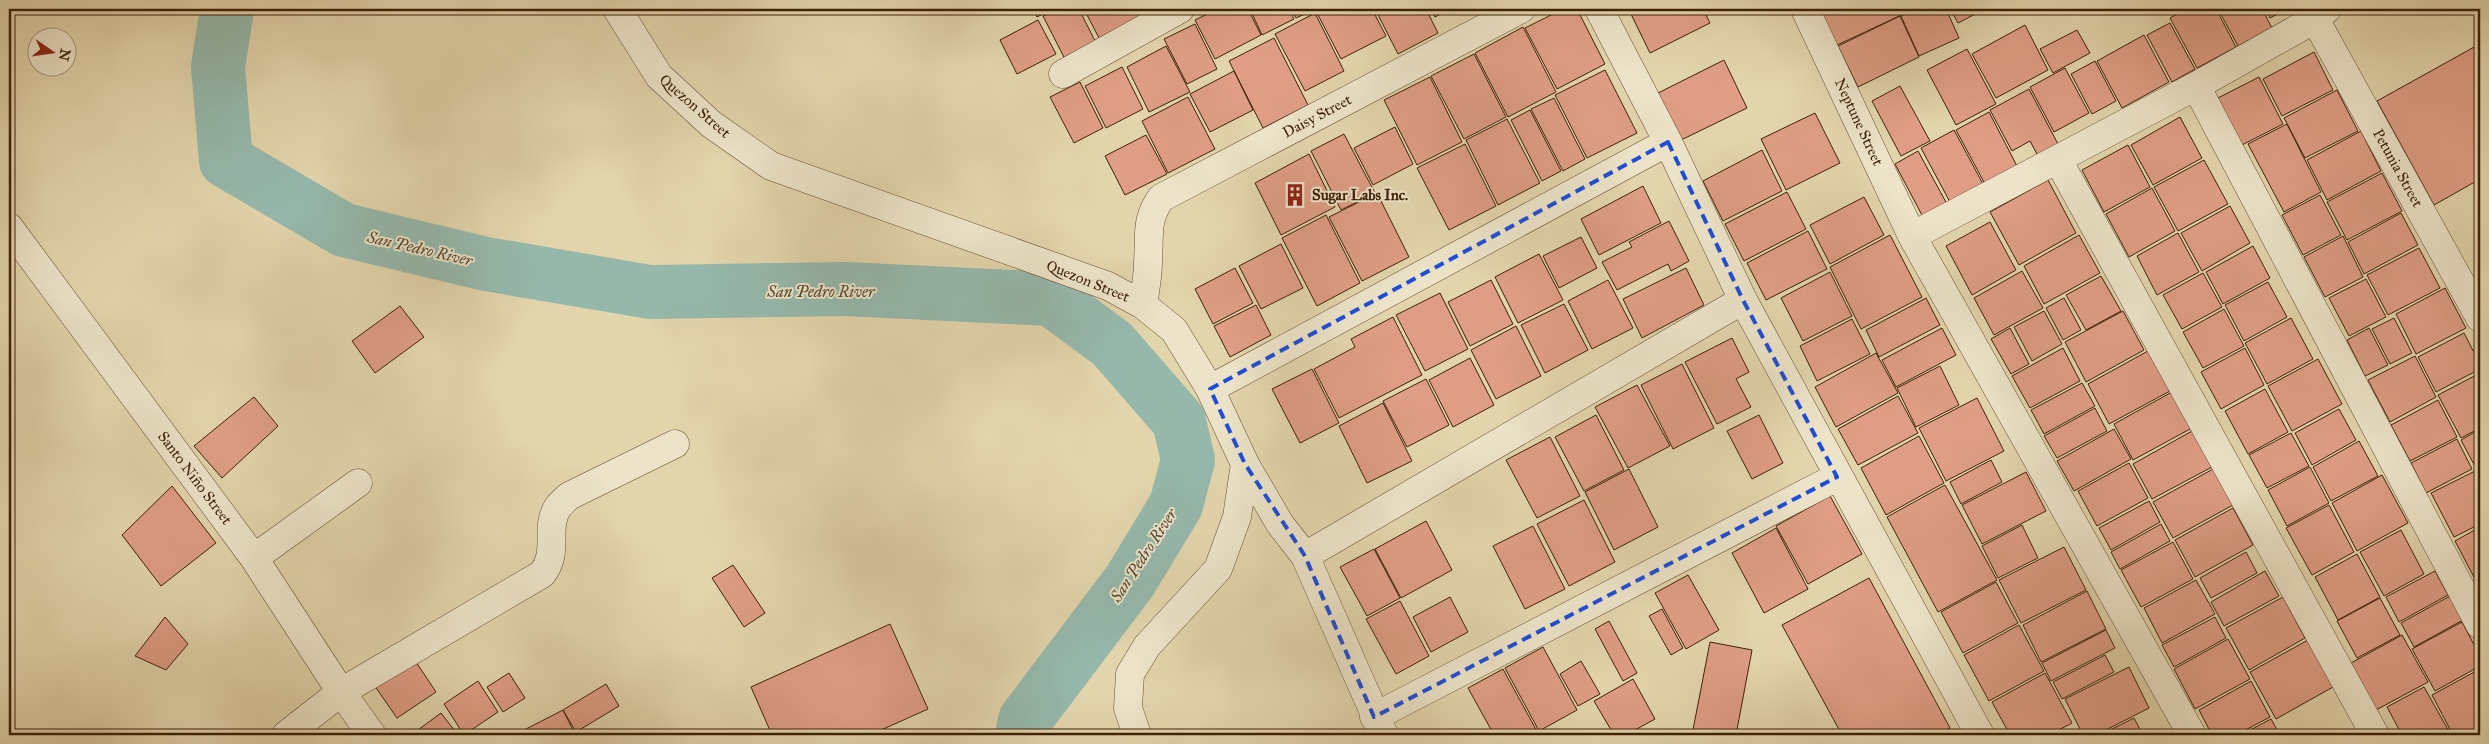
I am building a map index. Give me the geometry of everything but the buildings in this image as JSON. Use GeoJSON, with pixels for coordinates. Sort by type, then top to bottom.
{"type":"FeatureCollection","features":[{"type":"Feature","properties":{"kind":"street","name":"Quezon Street"},"geometry":{"type":"LineString","coordinates":[[617,9],[659,76],[711,124],[771,166],[1108,286],[1143,305],[1174,330],[1210,389],[1245,464],[1280,524],[1305,556],[1379,726]]}},
{"type":"Feature","properties":{"kind":"street","name":"Daisy Street"},"geometry":{"type":"LineString","coordinates":[[1143,305],[1149,250],[1148,226],[1152,211],[1161,198],[1521,9]]}},
{"type":"Feature","properties":{"kind":"street"},"geometry":{"type":"LineString","coordinates":[[1599,9],[1668,142],[1743,300],[1837,476],[1980,735]]}},
{"type":"Feature","properties":{"kind":"street","name":"Neptune Street"},"geometry":{"type":"LineString","coordinates":[[1805,9],[1912,236],[2192,735]]}},
{"type":"Feature","properties":{"kind":"street"},"geometry":{"type":"LineString","coordinates":[[1063,74],[1168,11]]}},
{"type":"Feature","properties":{"kind":"street"},"geometry":{"type":"LineString","coordinates":[[1912,236],[2196,86],[2321,14]]}},
{"type":"Feature","properties":{"kind":"street","name":"Petunia Street"},"geometry":{"type":"LineString","coordinates":[[2321,14],[2480,318]]}},
{"type":"Feature","properties":{"kind":"street"},"geometry":{"type":"LineString","coordinates":[[2196,86],[2480,625]]}},
{"type":"Feature","properties":{"kind":"street"},"geometry":{"type":"LineString","coordinates":[[1210,389],[1668,142]]}},
{"type":"Feature","properties":{"kind":"street"},"geometry":{"type":"LineString","coordinates":[[2058,160],[2375,735]]}},
{"type":"Feature","properties":{"kind":"street","name":"Santo Niño Street"},"geometry":{"type":"LineString","coordinates":[[9,227],[254,558],[340,692],[372,735]]}},
{"type":"Feature","properties":{"kind":"street"},"geometry":{"type":"LineString","coordinates":[[1305,556],[1743,300]]}},
{"type":"Feature","properties":{"kind":"street"},"geometry":{"type":"LineString","coordinates":[[286,735],[340,692],[542,574],[550,564],[553,520],[558,507],[569,496],[675,444]]}},
{"type":"Feature","properties":{"kind":"street"},"geometry":{"type":"LineString","coordinates":[[1137,735],[1128,708],[1130,674],[1147,646],[1218,569],[1237,517],[1245,464]]}},
{"type":"Feature","properties":{"kind":"street"},"geometry":{"type":"LineString","coordinates":[[1379,726],[1837,476]]}},
{"type":"Feature","properties":{"kind":"street"},"geometry":{"type":"LineString","coordinates":[[254,558],[358,483]]}},
{"type":"Feature","properties":{"kind":"highlighted area"},"geometry":{"type":"Polygon","coordinates":[[[1668,142],[1743,300],[1837,477],[1374,717],[1305,556],[1245,464],[1210,389],[1668,142]]]}},
{"type":"Feature","properties":{"kind":"waterway","name":"San Pedro River"},"geometry":{"type":"LineString","coordinates":[[227,9],[218,67],[226,161],[344,230],[486,264],[650,292],[846,289],[1051,299],[1112,344],[1179,421],[1188,460],[1176,505],[1130,581],[1025,720],[1022,735]]}},
{"type":"Feature","properties":{"kind":"place","name":"Sugar Labs Inc."},"geometry":{"type":"Point","coordinates":[1295,195]}}]}
